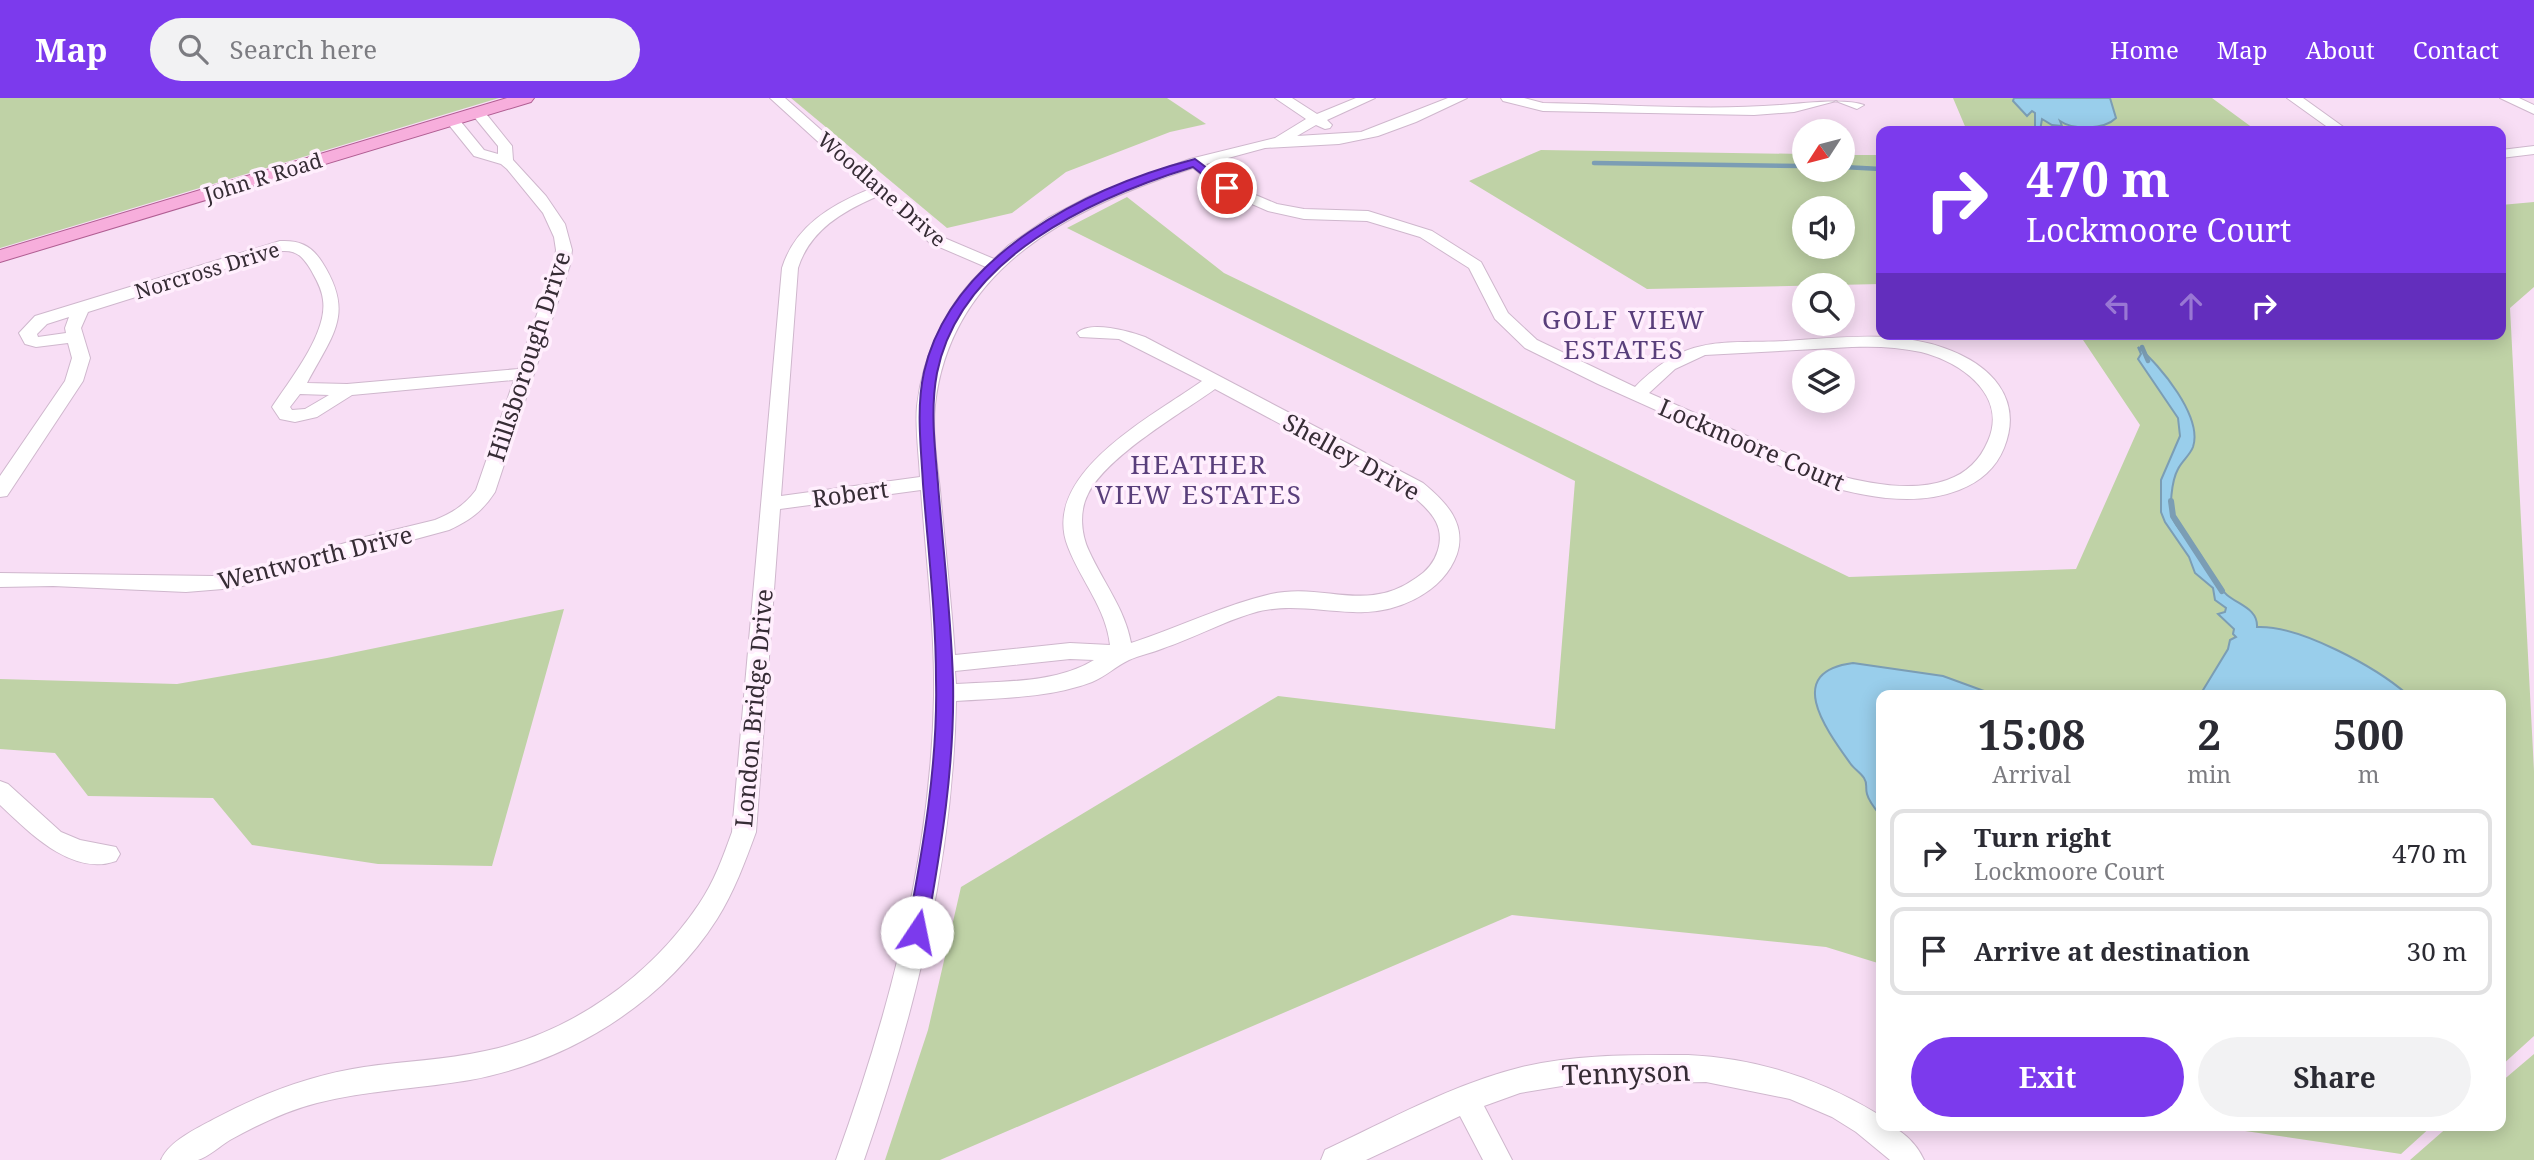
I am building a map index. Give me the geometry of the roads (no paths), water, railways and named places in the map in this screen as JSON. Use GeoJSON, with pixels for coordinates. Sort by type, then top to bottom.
{"type":"FeatureCollection","features":[{"type":"Feature","properties":{"kind":"main road","name":"John R Road"},"geometry":{"type":"LineString","coordinates":[[0,256],[525,98]]}},
{"type":"Feature","properties":{"kind":"street","name":"Woodlane Drive"},"geometry":{"type":"LineString","coordinates":[[777,98],[936,240],[964,254],[996,265]]}},
{"type":"Feature","properties":{"kind":"street"},"geometry":{"type":"LineString","coordinates":[[1282,98],[1349,138]]}},
{"type":"Feature","properties":{"kind":"street"},"geometry":{"type":"LineString","coordinates":[[1276,142],[1317,120],[1368,98]]}},
{"type":"Feature","properties":{"kind":"street"},"geometry":{"type":"LineString","coordinates":[[850,1160],[889,1041],[917,932],[941,778],[944,664],[926,422],[930,373],[953,319],[970,294],[996,265],[1027,238],[1076,207],[1146,177],[1195,162],[1276,142],[1365,135],[1460,98]]}},
{"type":"Feature","properties":{"kind":"street"},"geometry":{"type":"LineString","coordinates":[[1508,98],[1543,107],[1728,111],[1794,108],[1831,98]]}},
{"type":"Feature","properties":{"kind":"street"},"geometry":{"type":"LineString","coordinates":[[1841,98],[1857,105]]}},
{"type":"Feature","properties":{"kind":"street"},"geometry":{"type":"LineString","coordinates":[[2294,98],[2335,126]]}},
{"type":"Feature","properties":{"kind":"street"},"geometry":{"type":"LineString","coordinates":[[2507,98],[2534,110]]}},
{"type":"Feature","properties":{"kind":"street","name":"Hillsborough Drive"},"geometry":{"type":"LineString","coordinates":[[478,113],[505,146],[506,161]]}},
{"type":"Feature","properties":{"kind":"street","name":"Hillsborough Drive"},"geometry":{"type":"LineString","coordinates":[[452,120],[479,153],[506,161],[558,223],[565,243],[562,265],[485,492],[472,509],[459,518]]}},
{"type":"Feature","properties":{"kind":"street"},"geometry":{"type":"LineString","coordinates":[[2506,153],[2534,150]]}},
{"type":"Feature","properties":{"kind":"street","name":"Lockmoore Court"},"geometry":{"type":"LineString","coordinates":[[1195,162],[1227,188],[1273,208],[1304,214],[1368,216],[1426,234],[1475,265],[1501,315],[1518,334],[1547,352],[1637,394],[1830,480],[1875,491],[1920,492],[1961,483],[1977,475],[2000,439],[2001,410],[1994,392],[1979,375],[1958,361],[1932,350],[1894,343],[1711,349],[1694,352],[1671,363],[1637,394]]}},
{"type":"Feature","properties":{"kind":"street","name":"London Bridge Drive"},"geometry":{"type":"LineString","coordinates":[[175,1160],[230,1126],[301,1095],[362,1080],[440,1073],[504,1060],[549,1043],[586,1025],[625,999],[650,980],[685,945],[723,889],[744,832],[792,258],[801,242],[816,226],[846,204],[879,190]]}},
{"type":"Feature","properties":{"kind":"street","name":"Norcross Drive"},"geometry":{"type":"LineString","coordinates":[[76,337],[36,342],[31,340],[28,333],[41,320],[265,249],[300,246],[309,253],[327,286],[332,306],[325,330],[295,388],[281,407],[286,415],[293,416],[318,410],[347,390]]}},
{"type":"Feature","properties":{"kind":"street"},"geometry":{"type":"LineString","coordinates":[[0,491],[74,381],[81,358],[73,328],[81,309]]}},
{"type":"Feature","properties":{"kind":"street","name":"Shelley Drive"},"geometry":{"type":"LineString","coordinates":[[945,693],[1059,682],[1087,675],[1121,654],[1247,607],[1276,600],[1312,600],[1354,605],[1390,600],[1424,585],[1446,557],[1450,543],[1447,522],[1428,497],[1139,341],[1121,334],[1086,333]]}},
{"type":"Feature","properties":{"kind":"street"},"geometry":{"type":"LineString","coordinates":[[1958,361],[1975,349]]}},
{"type":"Feature","properties":{"kind":"street","name":"Norcross Drive"},"geometry":{"type":"LineString","coordinates":[[295,388],[347,390],[525,374]]}},
{"type":"Feature","properties":{"kind":"street"},"geometry":{"type":"LineString","coordinates":[[1121,654],[1121,634],[1115,616],[1078,550],[1073,533],[1075,504],[1080,490],[1099,467],[1214,381]]}},
{"type":"Feature","properties":{"kind":"street","name":"Robert"},"geometry":{"type":"LineString","coordinates":[[770,504],[930,482]]}},
{"type":"Feature","properties":{"kind":"street","name":"Wentworth Drive"},"geometry":{"type":"LineString","coordinates":[[0,580],[35,578],[192,584],[239,580],[386,538],[439,527],[459,518]]}},
{"type":"Feature","properties":{"kind":"street","name":"Shelley Drive"},"geometry":{"type":"LineString","coordinates":[[944,664],[1070,651],[1121,654]]}},
{"type":"Feature","properties":{"kind":"street"},"geometry":{"type":"LineString","coordinates":[[0,791],[53,839],[76,850],[108,854]]}},
{"type":"Feature","properties":{"kind":"street","name":"Tennyson"},"geometry":{"type":"LineString","coordinates":[[1335,1160],[1506,1084],[1567,1072],[1704,1069],[1777,1081],[1813,1092],[1841,1105],[1876,1130]]}},
{"type":"Feature","properties":{"kind":"street"},"geometry":{"type":"LineString","coordinates":[[1466,1100],[1498,1160]]}},
{"type":"Feature","properties":{"kind":"street","name":"Tennyson"},"geometry":{"type":"LineString","coordinates":[[1878,1131],[1910,1160]]}},
{"type":"Feature","properties":{"kind":"water"},"geometry":{"type":"Polygon","coordinates":[[[2014,98],[2110,98],[2116,118],[2100,126],[2073,126],[2060,121],[2062,126],[2052,125],[2042,119],[2041,126],[2035,126],[2035,113],[2032,111],[2027,116],[2013,101],[2014,98]]]}},
{"type":"Feature","properties":{"kind":"water"},"geometry":{"type":"Polygon","coordinates":[[[2138,347],[2178,392],[2192,421],[2193,447],[2176,474],[2171,495],[2172,516],[2201,555],[2218,585],[2251,612],[2257,627],[2274,628],[2315,640],[2377,672],[2402,690],[2203,690],[2228,649],[2230,640],[2236,637],[2233,634],[2234,629],[2218,614],[2225,612],[2226,608],[2215,600],[2213,588],[2195,573],[2189,557],[2161,512],[2161,480],[2180,436],[2178,418],[2138,359],[2141,354],[2138,347]]]}},
{"type":"Feature","properties":{"kind":"water"},"geometry":{"type":"Polygon","coordinates":[[[1853,663],[1943,676],[1981,690],[1876,690],[1876,810],[1866,792],[1864,778],[1830,734],[1816,703],[1815,689],[1820,678],[1832,668],[1853,663]]]}},
{"type":"Feature","properties":{"kind":"waterway"},"geometry":{"type":"LineString","coordinates":[[1594,163],[1792,166]]}},
{"type":"Feature","properties":{"kind":"waterway"},"geometry":{"type":"LineString","coordinates":[[1855,168],[1876,169]]}},
{"type":"Feature","properties":{"kind":"waterway"},"geometry":{"type":"LineString","coordinates":[[2142,347],[2148,361]]}},
{"type":"Feature","properties":{"kind":"waterway"},"geometry":{"type":"LineString","coordinates":[[2171,501],[2173,516],[2222,591]]}},
{"type":"Feature","properties":{"kind":"district","name":"GOLF VIEW ESTATES"},"geometry":{"type":"Point","coordinates":[1624,334]}},
{"type":"Feature","properties":{"kind":"district","name":"HEATHER VIEW ESTATES"},"geometry":{"type":"Point","coordinates":[1199,479]}}]}
